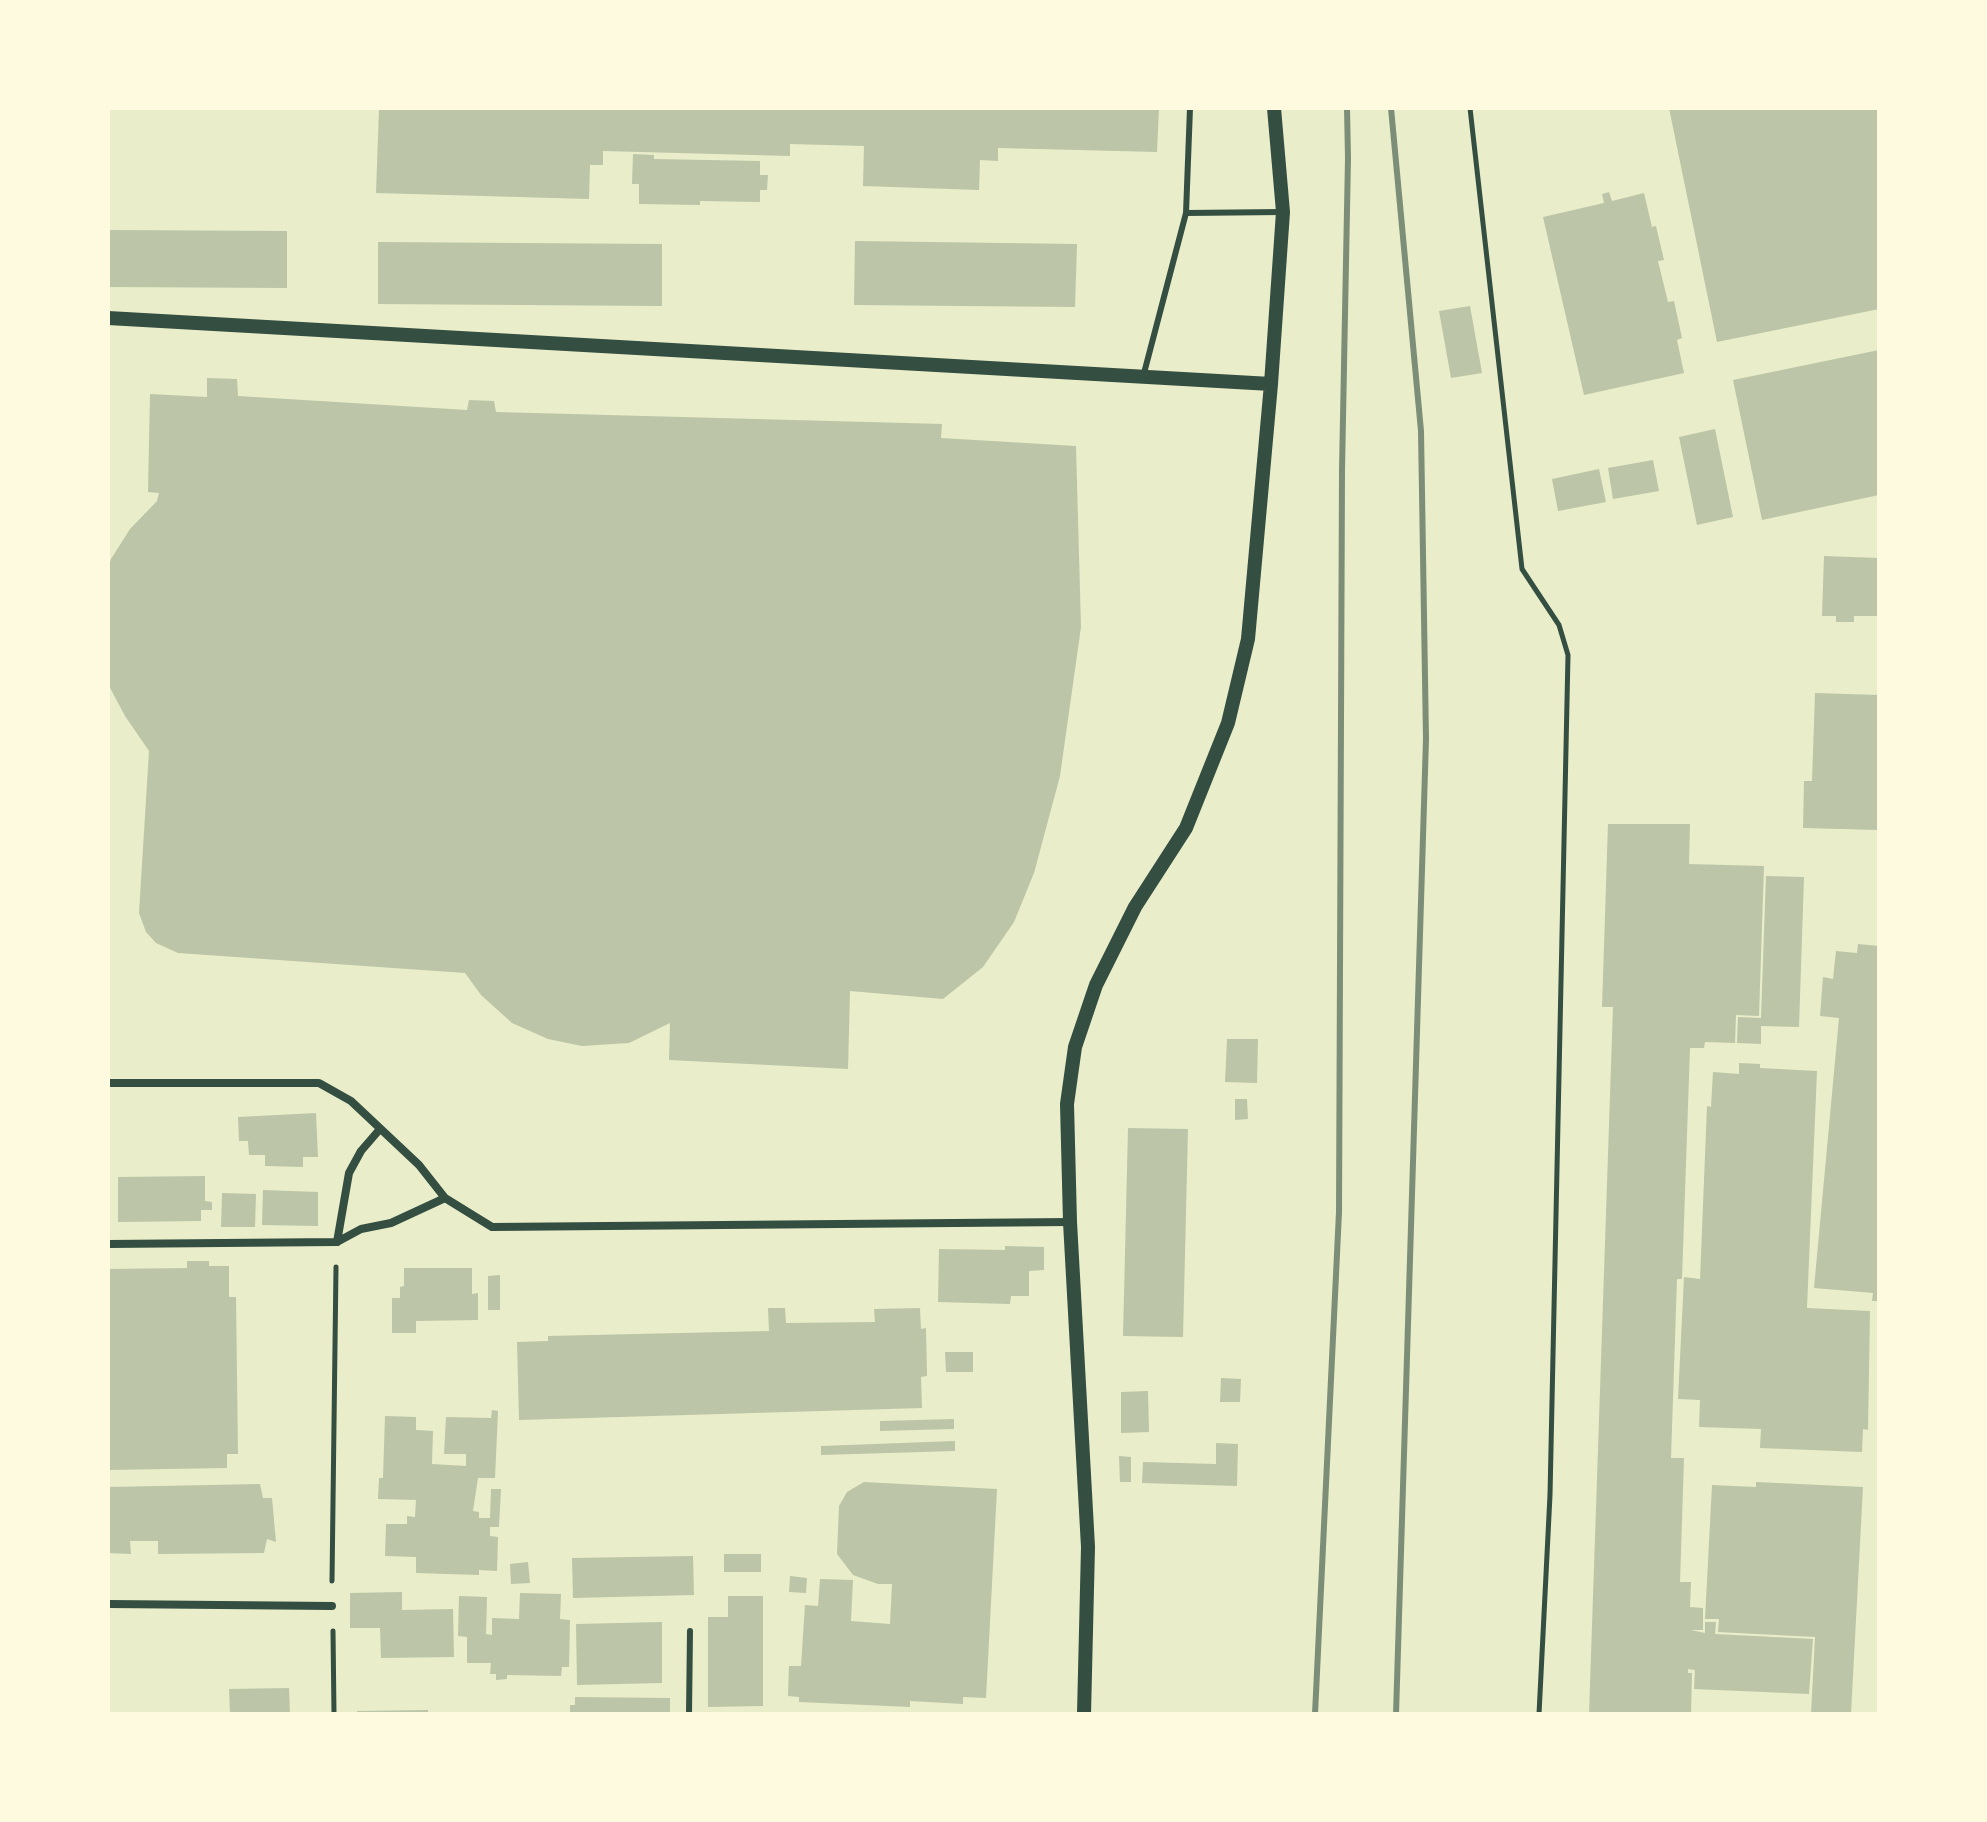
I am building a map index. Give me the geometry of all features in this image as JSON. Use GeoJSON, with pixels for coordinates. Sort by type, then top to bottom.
{"type":"FeatureCollection","features":[{"type":"Feature","properties":{"kind":"street"},"geometry":{"type":"LineString","coordinates":[[1084,1714],[1088,1547],[1070,1222],[1067,1104],[1075,1047],[1096,985],[1135,907],[1186,828],[1228,723],[1248,639],[1283,212],[1274,108]]}},
{"type":"Feature","properties":{"kind":"street"},"geometry":{"type":"LineString","coordinates":[[108,318],[1271,384]]}},
{"type":"Feature","properties":{"kind":"street"},"geometry":{"type":"LineString","coordinates":[[108,1083],[319,1083],[351,1101],[419,1165],[445,1198],[492,1227],[1070,1222]]}},
{"type":"Feature","properties":{"kind":"street"},"geometry":{"type":"LineString","coordinates":[[337,1242],[349,1173],[361,1151],[380,1129]]}},
{"type":"Feature","properties":{"kind":"street"},"geometry":{"type":"LineString","coordinates":[[108,1244],[337,1242],[361,1229],[391,1223],[445,1198]]}},
{"type":"Feature","properties":{"kind":"street"},"geometry":{"type":"LineString","coordinates":[[108,1604],[332,1606]]}},
{"type":"Feature","properties":{"kind":"lane"},"geometry":{"type":"LineString","coordinates":[[1143,377],[1186,213],[1190,108]]}},
{"type":"Feature","properties":{"kind":"lane"},"geometry":{"type":"LineString","coordinates":[[1186,213],[1283,212]]}},
{"type":"Feature","properties":{"kind":"lane"},"geometry":{"type":"LineString","coordinates":[[689,1714],[690,1631]]}},
{"type":"Feature","properties":{"kind":"path"},"geometry":{"type":"LineString","coordinates":[[1470,108],[1522,569],[1559,625],[1568,655],[1550,1495],[1539,1714]]}},
{"type":"Feature","properties":{"kind":"path"},"geometry":{"type":"LineString","coordinates":[[334,1714],[332,1606],[337,1242]]}},
{"type":"Feature","properties":{"kind":"building"},"geometry":{"type":"Polygon","coordinates":[[[379,108],[1159,108],[1157,152],[998,148],[998,161],[980,160],[979,190],[863,186],[864,146],[790,144],[790,156],[603,151],[603,165],[590,165],[589,199],[376,193],[379,108]]]}},
{"type":"Feature","properties":{"kind":"building"},"geometry":{"type":"Polygon","coordinates":[[[1669,108],[1879,108],[1879,309],[1717,342],[1669,108]]]}},
{"type":"Feature","properties":{"kind":"building"},"geometry":{"type":"Polygon","coordinates":[[[633,154],[654,155],[654,159],[760,161],[760,175],[768,175],[767,190],[760,190],[760,202],[639,204],[639,184],[632,184],[633,154]]]}},
{"type":"Feature","properties":{"kind":"building"},"geometry":{"type":"Polygon","coordinates":[[[1609,192],[1612,201],[1644,193],[1664,260],[1658,261],[1668,302],[1674,301],[1682,338],[1677,340],[1684,373],[1584,395],[1543,217],[1604,203],[1602,194],[1609,192]]]}},
{"type":"Feature","properties":{"kind":"building"},"geometry":{"type":"Polygon","coordinates":[[[108,230],[287,231],[287,288],[108,287],[108,230]]]}},
{"type":"Feature","properties":{"kind":"building"},"geometry":{"type":"Polygon","coordinates":[[[855,241],[1077,244],[1075,307],[854,305],[855,241]]]}},
{"type":"Feature","properties":{"kind":"building"},"geometry":{"type":"Polygon","coordinates":[[[378,242],[662,244],[662,306],[378,304],[378,242]]]}},
{"type":"Feature","properties":{"kind":"building"},"geometry":{"type":"Polygon","coordinates":[[[1470,306],[1482,373],[1451,378],[1439,311],[1470,306]]]}},
{"type":"Feature","properties":{"kind":"building"},"geometry":{"type":"Polygon","coordinates":[[[1879,350],[1879,495],[1762,520],[1733,380],[1879,350]]]}},
{"type":"Feature","properties":{"kind":"building"},"geometry":{"type":"Polygon","coordinates":[[[207,378],[237,379],[238,396],[467,410],[469,400],[494,401],[496,412],[942,424],[941,438],[1076,446],[1081,627],[1060,776],[1034,873],[1014,922],[983,967],[943,999],[850,991],[848,1069],[669,1060],[670,1023],[629,1043],[582,1046],[548,1039],[512,1023],[481,995],[465,973],[178,953],[156,943],[146,932],[139,913],[149,751],[108,684],[108,569],[130,529],[157,501],[159,493],[148,492],[150,394],[207,397],[207,378]]]}},
{"type":"Feature","properties":{"kind":"building"},"geometry":{"type":"Polygon","coordinates":[[[1715,429],[1733,517],[1697,525],[1679,437],[1715,429]]]}},
{"type":"Feature","properties":{"kind":"building"},"geometry":{"type":"Polygon","coordinates":[[[1653,460],[1659,491],[1613,499],[1608,468],[1653,460]]]}},
{"type":"Feature","properties":{"kind":"building"},"geometry":{"type":"Polygon","coordinates":[[[1599,469],[1606,502],[1558,511],[1552,479],[1599,469]]]}},
{"type":"Feature","properties":{"kind":"building"},"geometry":{"type":"Polygon","coordinates":[[[1824,556],[1879,558],[1879,616],[1854,616],[1854,622],[1836,622],[1836,616],[1822,616],[1824,556]]]}},
{"type":"Feature","properties":{"kind":"building"},"geometry":{"type":"Polygon","coordinates":[[[1815,693],[1879,695],[1879,830],[1803,828],[1804,781],[1812,781],[1815,693]]]}},
{"type":"Feature","properties":{"kind":"building"},"geometry":{"type":"Polygon","coordinates":[[[1608,824],[1690,824],[1689,864],[1764,866],[1759,1016],[1736,1015],[1735,1043],[1705,1042],[1704,1048],[1690,1048],[1682,1279],[1677,1279],[1671,1458],[1684,1458],[1680,1582],[1691,1582],[1690,1607],[1703,1608],[1703,1630],[1691,1630],[1705,1633],[1705,1622],[1716,1622],[1715,1634],[1813,1639],[1809,1694],[1694,1689],[1695,1670],[1688,1669],[1688,1673],[1692,1673],[1691,1714],[1589,1714],[1613,1007],[1602,1007],[1608,824]]]}},
{"type":"Feature","properties":{"kind":"building"},"geometry":{"type":"Polygon","coordinates":[[[1766,876],[1804,877],[1799,1027],[1761,1026],[1761,1044],[1737,1043],[1738,1017],[1761,1018],[1766,876]]]}},
{"type":"Feature","properties":{"kind":"building"},"geometry":{"type":"Polygon","coordinates":[[[1858,944],[1879,946],[1879,1301],[1872,1301],[1873,1293],[1814,1288],[1839,1018],[1820,1016],[1823,977],[1833,979],[1836,951],[1857,953],[1858,944]]]}},
{"type":"Feature","properties":{"kind":"building"},"geometry":{"type":"Polygon","coordinates":[[[1227,1039],[1258,1039],[1257,1083],[1225,1082],[1227,1039]]]}},
{"type":"Feature","properties":{"kind":"building"},"geometry":{"type":"Polygon","coordinates":[[[1739,1063],[1760,1064],[1760,1068],[1817,1071],[1807,1308],[1870,1311],[1868,1430],[1863,1429],[1862,1452],[1760,1448],[1761,1429],[1699,1427],[1700,1400],[1678,1399],[1684,1277],[1700,1279],[1707,1106],[1711,1107],[1713,1072],[1739,1074],[1739,1063]]]}},
{"type":"Feature","properties":{"kind":"building"},"geometry":{"type":"Polygon","coordinates":[[[1235,1099],[1247,1099],[1248,1119],[1235,1120],[1235,1099]]]}},
{"type":"Feature","properties":{"kind":"building"},"geometry":{"type":"Polygon","coordinates":[[[316,1113],[318,1157],[303,1157],[303,1167],[265,1166],[265,1155],[249,1155],[248,1141],[239,1141],[238,1117],[316,1113]]]}},
{"type":"Feature","properties":{"kind":"building"},"geometry":{"type":"Polygon","coordinates":[[[1128,1128],[1188,1129],[1183,1337],[1123,1336],[1128,1128]]]}},
{"type":"Feature","properties":{"kind":"building"},"geometry":{"type":"Polygon","coordinates":[[[205,1176],[205,1201],[212,1202],[212,1210],[201,1210],[201,1221],[118,1222],[118,1177],[205,1176]]]}},
{"type":"Feature","properties":{"kind":"building"},"geometry":{"type":"Polygon","coordinates":[[[263,1190],[318,1192],[318,1226],[262,1225],[263,1190]]]}},
{"type":"Feature","properties":{"kind":"building"},"geometry":{"type":"Polygon","coordinates":[[[222,1193],[256,1194],[255,1227],[221,1227],[222,1193]]]}},
{"type":"Feature","properties":{"kind":"building"},"geometry":{"type":"Polygon","coordinates":[[[1005,1246],[1044,1247],[1044,1270],[1029,1271],[1029,1296],[1011,1296],[1010,1304],[938,1302],[939,1249],[1005,1250],[1005,1246]]]}},
{"type":"Feature","properties":{"kind":"building"},"geometry":{"type":"Polygon","coordinates":[[[187,1261],[209,1261],[209,1266],[229,1266],[229,1297],[236,1297],[238,1454],[227,1454],[227,1468],[108,1470],[108,1269],[187,1268],[187,1261]]]}},
{"type":"Feature","properties":{"kind":"building"},"geometry":{"type":"Polygon","coordinates":[[[404,1268],[472,1268],[472,1294],[478,1293],[478,1320],[416,1321],[416,1333],[392,1333],[392,1298],[400,1298],[404,1268]]]}},
{"type":"Feature","properties":{"kind":"building"},"geometry":{"type":"Polygon","coordinates":[[[500,1275],[500,1310],[488,1310],[488,1276],[500,1275]]]}},
{"type":"Feature","properties":{"kind":"building"},"geometry":{"type":"Polygon","coordinates":[[[768,1308],[785,1308],[786,1323],[875,1322],[874,1309],[920,1308],[921,1329],[926,1328],[927,1376],[921,1377],[922,1408],[519,1420],[517,1342],[548,1341],[548,1336],[769,1331],[768,1308]]]}},
{"type":"Feature","properties":{"kind":"building"},"geometry":{"type":"Polygon","coordinates":[[[945,1352],[973,1352],[973,1372],[946,1372],[945,1352]]]}},
{"type":"Feature","properties":{"kind":"building"},"geometry":{"type":"Polygon","coordinates":[[[1221,1378],[1241,1379],[1240,1402],[1220,1402],[1221,1378]]]}},
{"type":"Feature","properties":{"kind":"building"},"geometry":{"type":"Polygon","coordinates":[[[1148,1391],[1149,1432],[1121,1433],[1121,1392],[1148,1391]]]}},
{"type":"Feature","properties":{"kind":"building"},"geometry":{"type":"Polygon","coordinates":[[[492,1410],[498,1411],[495,1478],[478,1478],[473,1511],[479,1512],[479,1518],[490,1518],[491,1489],[501,1489],[499,1527],[490,1527],[490,1536],[498,1537],[497,1571],[479,1570],[479,1575],[416,1573],[416,1557],[385,1556],[386,1524],[407,1524],[407,1516],[415,1517],[416,1500],[378,1499],[379,1478],[383,1478],[385,1416],[416,1417],[416,1430],[433,1431],[432,1464],[466,1466],[466,1454],[444,1454],[446,1417],[491,1418],[492,1410]]]}},
{"type":"Feature","properties":{"kind":"building"},"geometry":{"type":"Polygon","coordinates":[[[954,1419],[954,1429],[880,1431],[880,1421],[954,1419]]]}},
{"type":"Feature","properties":{"kind":"building"},"geometry":{"type":"Polygon","coordinates":[[[955,1441],[955,1451],[821,1455],[821,1446],[955,1441]]]}},
{"type":"Feature","properties":{"kind":"building"},"geometry":{"type":"Polygon","coordinates":[[[1216,1443],[1238,1444],[1237,1486],[1142,1483],[1143,1462],[1216,1464],[1216,1443]]]}},
{"type":"Feature","properties":{"kind":"building"},"geometry":{"type":"Polygon","coordinates":[[[1119,1456],[1131,1457],[1131,1482],[1120,1482],[1119,1456]]]}},
{"type":"Feature","properties":{"kind":"building"},"geometry":{"type":"Polygon","coordinates":[[[864,1482],[997,1489],[986,1698],[963,1697],[963,1704],[910,1701],[910,1707],[799,1702],[799,1697],[788,1696],[789,1666],[801,1666],[805,1605],[818,1606],[820,1579],[853,1580],[851,1621],[890,1624],[892,1584],[878,1584],[853,1575],[837,1554],[839,1506],[847,1492],[864,1482]]]}},
{"type":"Feature","properties":{"kind":"building"},"geometry":{"type":"Polygon","coordinates":[[[1756,1482],[1863,1487],[1851,1714],[1811,1714],[1815,1637],[1718,1632],[1719,1619],[1705,1619],[1712,1485],[1756,1487],[1756,1482]]]}},
{"type":"Feature","properties":{"kind":"building"},"geometry":{"type":"Polygon","coordinates":[[[260,1484],[263,1498],[272,1498],[276,1542],[267,1539],[264,1553],[158,1554],[158,1541],[130,1541],[131,1554],[108,1553],[108,1487],[260,1484]]]}},
{"type":"Feature","properties":{"kind":"building"},"geometry":{"type":"Polygon","coordinates":[[[724,1554],[761,1554],[761,1572],[724,1572],[724,1554]]]}},
{"type":"Feature","properties":{"kind":"building"},"geometry":{"type":"Polygon","coordinates":[[[693,1556],[694,1595],[573,1598],[572,1558],[693,1556]]]}},
{"type":"Feature","properties":{"kind":"building"},"geometry":{"type":"Polygon","coordinates":[[[528,1562],[530,1583],[511,1584],[510,1564],[528,1562]]]}},
{"type":"Feature","properties":{"kind":"building"},"geometry":{"type":"Polygon","coordinates":[[[790,1576],[807,1578],[806,1593],[789,1592],[790,1576]]]}},
{"type":"Feature","properties":{"kind":"building"},"geometry":{"type":"Polygon","coordinates":[[[402,1592],[402,1610],[453,1609],[454,1657],[381,1658],[380,1628],[350,1628],[350,1593],[402,1592]]]}},
{"type":"Feature","properties":{"kind":"building"},"geometry":{"type":"Polygon","coordinates":[[[520,1593],[561,1594],[560,1619],[570,1620],[569,1667],[562,1667],[561,1676],[507,1675],[507,1679],[496,1680],[496,1674],[490,1674],[491,1663],[467,1663],[467,1637],[458,1636],[459,1596],[487,1597],[486,1634],[492,1635],[492,1618],[519,1619],[520,1593]]]}},
{"type":"Feature","properties":{"kind":"building"},"geometry":{"type":"Polygon","coordinates":[[[728,1596],[763,1596],[763,1706],[708,1707],[708,1617],[728,1617],[728,1596]]]}},
{"type":"Feature","properties":{"kind":"building"},"geometry":{"type":"Polygon","coordinates":[[[662,1622],[662,1683],[577,1685],[576,1624],[662,1622]]]}},
{"type":"Feature","properties":{"kind":"building"},"geometry":{"type":"Polygon","coordinates":[[[289,1688],[290,1714],[230,1714],[229,1689],[289,1688]]]}},
{"type":"Feature","properties":{"kind":"building"},"geometry":{"type":"Polygon","coordinates":[[[575,1697],[670,1698],[670,1714],[570,1714],[570,1705],[575,1705],[575,1697]]]}},
{"type":"Feature","properties":{"kind":"building"},"geometry":{"type":"Polygon","coordinates":[[[428,1710],[428,1714],[357,1714],[357,1711],[428,1710]]]}},
{"type":"Feature","properties":{"kind":"railway"},"geometry":{"type":"LineString","coordinates":[[1315,1714],[1339,1212],[1347,108]]}},
{"type":"Feature","properties":{"kind":"railway"},"geometry":{"type":"LineString","coordinates":[[1391,108],[1421,431],[1426,739],[1396,1714]]}}]}
